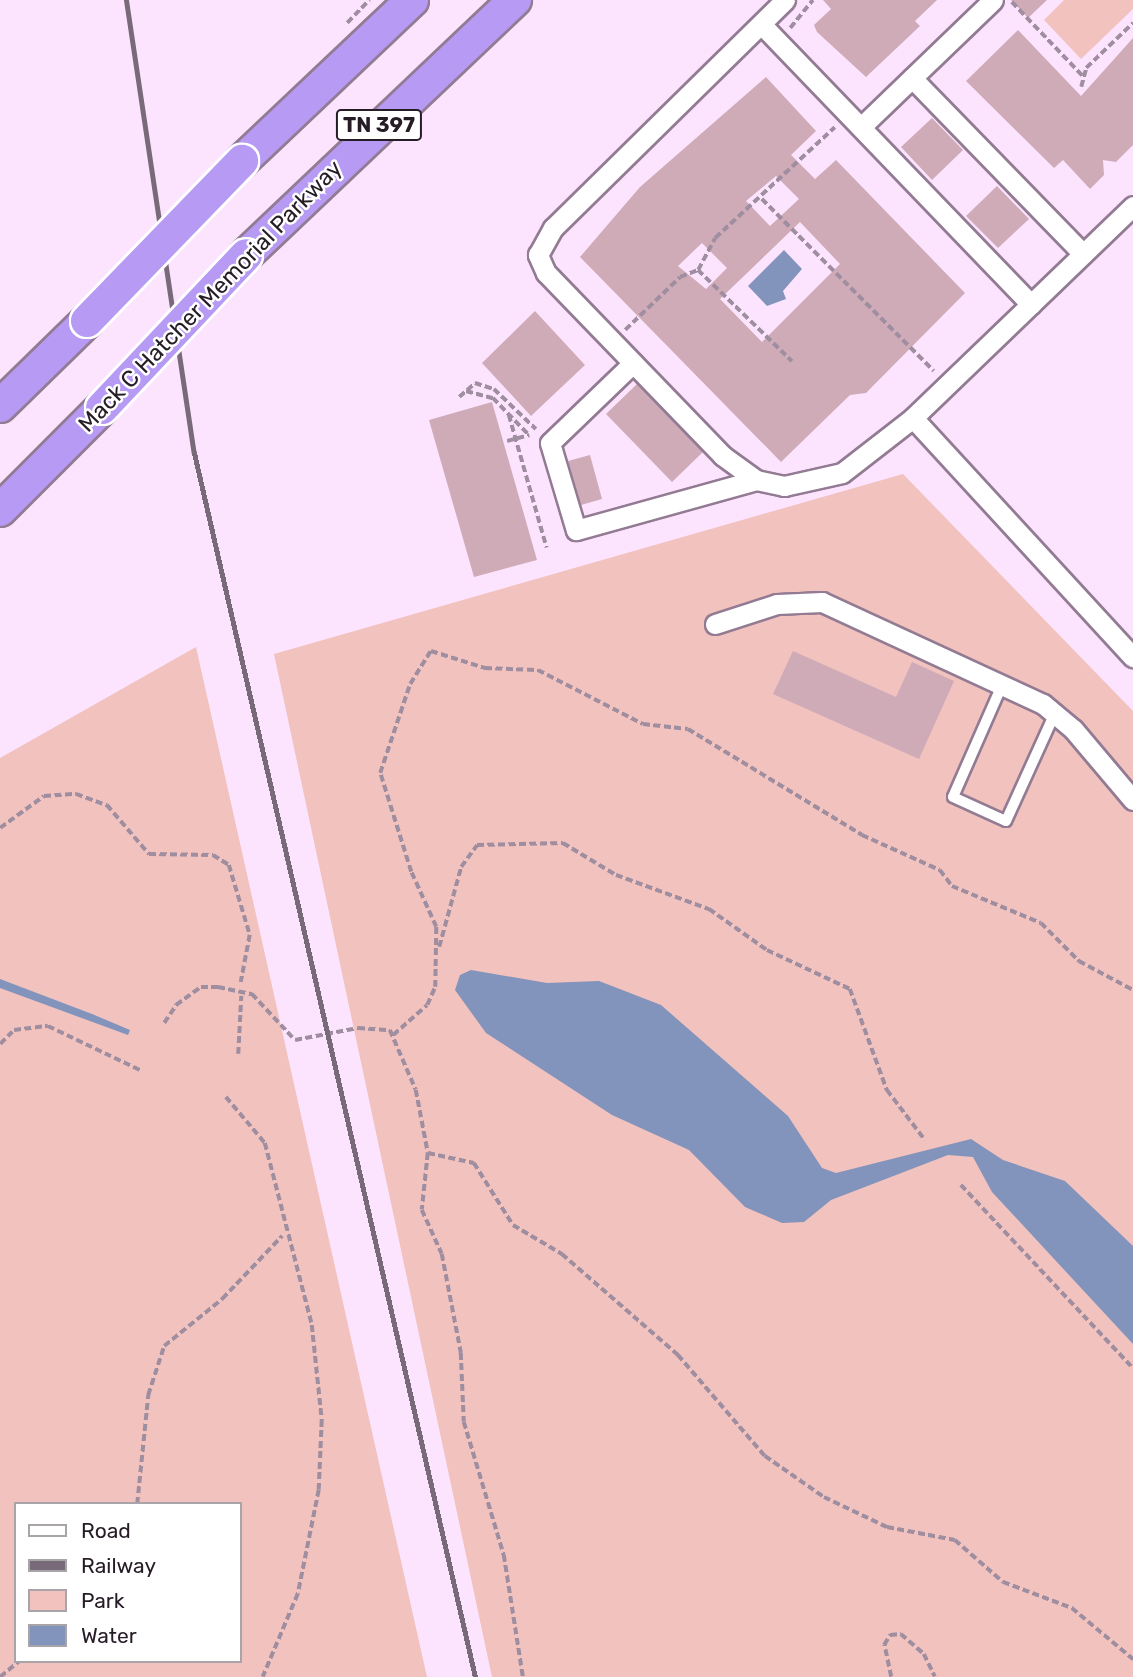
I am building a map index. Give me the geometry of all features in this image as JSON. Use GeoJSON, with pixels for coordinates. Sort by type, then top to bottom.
{"type":"FeatureCollection","features":[{"type":"Feature","properties":{"kind":"highway","name":"TN 397"},"geometry":{"type":"LineString","coordinates":[[0,406],[87,321],[242,161],[412,0]]}},
{"type":"Feature","properties":{"kind":"highway","name":"Mack C Hatcher Memorial Parkway"},"geometry":{"type":"LineString","coordinates":[[0,510],[102,408],[246,255],[515,0]]}},
{"type":"Feature","properties":{"kind":"street"},"geometry":{"type":"LineString","coordinates":[[785,0],[764,27],[542,240],[543,269],[723,456],[756,480],[784,486],[842,472],[913,418],[1133,206]]}},
{"type":"Feature","properties":{"kind":"street"},"geometry":{"type":"LineString","coordinates":[[854,120],[912,78],[993,0]]}},
{"type":"Feature","properties":{"kind":"street"},"geometry":{"type":"LineString","coordinates":[[764,27],[1031,304]]}},
{"type":"Feature","properties":{"kind":"street"},"geometry":{"type":"LineString","coordinates":[[912,78],[1083,254]]}},
{"type":"Feature","properties":{"kind":"street"},"geometry":{"type":"LineString","coordinates":[[633,363],[545,438],[576,530],[756,480]]}},
{"type":"Feature","properties":{"kind":"street"},"geometry":{"type":"LineString","coordinates":[[913,418],[1133,657]]}},
{"type":"Feature","properties":{"kind":"street"},"geometry":{"type":"LineString","coordinates":[[715,625],[777,604],[822,603],[1003,682],[1055,713],[1133,800]]}},
{"type":"Feature","properties":{"kind":"lane"},"geometry":{"type":"LineString","coordinates":[[1003,682],[953,797],[1006,821],[1055,713]]}},
{"type":"Feature","properties":{"kind":"path"},"geometry":{"type":"LineString","coordinates":[[778,41],[813,0]]}},
{"type":"Feature","properties":{"kind":"path"},"geometry":{"type":"LineString","coordinates":[[1010,0],[1083,76]]}},
{"type":"Feature","properties":{"kind":"path"},"geometry":{"type":"LineString","coordinates":[[1082,87],[1083,76],[1133,23]]}},
{"type":"Feature","properties":{"kind":"path"},"geometry":{"type":"LineString","coordinates":[[613,342],[680,278],[698,270],[715,238],[854,120]]}},
{"type":"Feature","properties":{"kind":"path"},"geometry":{"type":"LineString","coordinates":[[762,199],[905,347],[949,383]]}},
{"type":"Feature","properties":{"kind":"path"},"geometry":{"type":"LineString","coordinates":[[698,270],[792,361]]}},
{"type":"Feature","properties":{"kind":"path"},"geometry":{"type":"LineString","coordinates":[[459,397],[475,383],[494,389],[545,438]]}},
{"type":"Feature","properties":{"kind":"path"},"geometry":{"type":"LineString","coordinates":[[467,391],[493,398],[529,435]]}},
{"type":"Feature","properties":{"kind":"path"},"geometry":{"type":"LineString","coordinates":[[509,415],[547,548]]}},
{"type":"Feature","properties":{"kind":"path"},"geometry":{"type":"LineString","coordinates":[[507,441],[529,435],[545,438]]}},
{"type":"Feature","properties":{"kind":"path"},"geometry":{"type":"LineString","coordinates":[[437,959],[436,927],[411,872],[380,773],[410,684],[431,651],[485,668],[538,670],[643,724],[688,729],[862,835],[940,870],[952,886],[1041,923],[1079,961],[1133,990]]}},
{"type":"Feature","properties":{"kind":"path"},"geometry":{"type":"LineString","coordinates":[[0,828],[44,796],[76,794],[107,805],[149,853],[213,855],[229,865],[250,935],[241,982]]}},
{"type":"Feature","properties":{"kind":"path"},"geometry":{"type":"LineString","coordinates":[[393,1035],[427,1005],[461,867],[477,845],[564,843],[616,875],[709,909],[767,950],[850,989],[887,1090],[925,1140]]}},
{"type":"Feature","properties":{"kind":"path"},"geometry":{"type":"LineString","coordinates":[[164,1023],[176,1004],[201,987],[218,987],[252,994],[295,1040],[358,1028],[393,1035]]}},
{"type":"Feature","properties":{"kind":"path"},"geometry":{"type":"LineString","coordinates":[[238,1054],[241,996]]}},
{"type":"Feature","properties":{"kind":"path"},"geometry":{"type":"LineString","coordinates":[[0,1044],[14,1030],[48,1026],[140,1070]]}},
{"type":"Feature","properties":{"kind":"path"},"geometry":{"type":"LineString","coordinates":[[393,1035],[416,1090],[428,1153],[422,1210],[442,1254],[461,1353],[464,1422],[503,1555],[523,1677]]}},
{"type":"Feature","properties":{"kind":"path"},"geometry":{"type":"LineString","coordinates":[[226,1097],[255,1123],[265,1143],[312,1325],[322,1420],[319,1489],[298,1594],[263,1677]]}},
{"type":"Feature","properties":{"kind":"path"},"geometry":{"type":"LineString","coordinates":[[428,1153],[474,1163],[513,1225],[562,1254],[678,1355],[745,1438],[776,1464],[824,1497],[887,1527],[955,1540],[1003,1582],[1072,1608],[1133,1659]]}},
{"type":"Feature","properties":{"kind":"path"},"geometry":{"type":"LineString","coordinates":[[961,1185],[1133,1368]]}},
{"type":"Feature","properties":{"kind":"path"},"geometry":{"type":"LineString","coordinates":[[137,1502],[148,1395],[164,1346],[237,1286],[282,1236]]}},
{"type":"Feature","properties":{"kind":"path"},"geometry":{"type":"LineString","coordinates":[[891,1677],[884,1645],[890,1635],[901,1634],[925,1654],[935,1677]]}},
{"type":"Feature","properties":{"kind":"path"},"geometry":{"type":"LineString","coordinates":[[0,1677],[17,1663]]}},
{"type":"Feature","properties":{"kind":"green space"},"geometry":{"type":"Polygon","coordinates":[[[1064,0],[1133,0],[1133,9],[1081,59],[1044,20],[1064,0]]]}},
{"type":"Feature","properties":{"kind":"green space"},"geometry":{"type":"Polygon","coordinates":[[[903,474],[1133,711],[1133,1677],[492,1677],[274,654],[903,474]]]}},
{"type":"Feature","properties":{"kind":"green space"},"geometry":{"type":"Polygon","coordinates":[[[196,647],[427,1677],[0,1677],[0,758],[196,647]]]}},
{"type":"Feature","properties":{"kind":"water"},"geometry":{"type":"Polygon","coordinates":[[[784,250],[802,269],[783,291],[786,299],[767,306],[748,286],[784,250]]]}},
{"type":"Feature","properties":{"kind":"water"},"geometry":{"type":"Polygon","coordinates":[[[471,970],[547,983],[599,981],[661,1005],[788,1116],[822,1168],[836,1173],[971,1139],[1003,1160],[1065,1181],[1133,1246],[1133,1344],[992,1192],[973,1157],[948,1155],[831,1200],[804,1222],[782,1223],[745,1207],[689,1150],[612,1115],[486,1033],[455,990],[460,975],[471,970]]]}},
{"type":"Feature","properties":{"kind":"water"},"geometry":{"type":"Polygon","coordinates":[[[0,979],[130,1030],[128,1035],[0,988],[0,979]]]}},
{"type":"Feature","properties":{"kind":"building"},"geometry":{"type":"Polygon","coordinates":[[[823,0],[937,0],[915,21],[920,26],[866,77],[817,32],[814,25],[831,9],[823,0]]]}},
{"type":"Feature","properties":{"kind":"building"},"geometry":{"type":"Polygon","coordinates":[[[1011,0],[1047,0],[1028,18],[1011,0]]]}},
{"type":"Feature","properties":{"kind":"building"},"geometry":{"type":"Polygon","coordinates":[[[1018,30],[1081,96],[1133,38],[1133,145],[1116,162],[1103,160],[1104,175],[1090,189],[1063,160],[1054,168],[966,81],[1018,30]]]}},
{"type":"Feature","properties":{"kind":"building"},"geometry":{"type":"Polygon","coordinates":[[[766,77],[816,131],[791,155],[815,179],[836,160],[965,293],[866,393],[850,395],[781,462],[580,257],[640,187],[766,77]],[[776,176],[746,201],[770,226],[799,199],[776,176]],[[800,222],[720,299],[762,342],[840,264],[800,222]],[[702,243],[678,266],[706,289],[727,268],[702,243]]]}},
{"type":"Feature","properties":{"kind":"building"},"geometry":{"type":"Polygon","coordinates":[[[932,118],[963,150],[932,180],[901,147],[932,118]]]}},
{"type":"Feature","properties":{"kind":"building"},"geometry":{"type":"Polygon","coordinates":[[[997,186],[1029,219],[998,248],[966,216],[997,186]]]}},
{"type":"Feature","properties":{"kind":"building"},"geometry":{"type":"Polygon","coordinates":[[[535,311],[585,365],[531,416],[482,363],[535,311]]]}},
{"type":"Feature","properties":{"kind":"building"},"geometry":{"type":"Polygon","coordinates":[[[637,384],[703,452],[672,482],[606,414],[637,384]]]}},
{"type":"Feature","properties":{"kind":"building"},"geometry":{"type":"Polygon","coordinates":[[[492,402],[537,560],[474,577],[429,420],[492,402]]]}},
{"type":"Feature","properties":{"kind":"building"},"geometry":{"type":"Polygon","coordinates":[[[590,455],[602,499],[581,505],[568,461],[590,455]]]}},
{"type":"Feature","properties":{"kind":"building"},"geometry":{"type":"Polygon","coordinates":[[[793,651],[896,697],[912,662],[954,681],[919,759],[773,694],[793,651]]]}},
{"type":"Feature","properties":{"kind":"railway"},"geometry":{"type":"LineString","coordinates":[[126,0],[194,453],[475,1677]]}}]}
